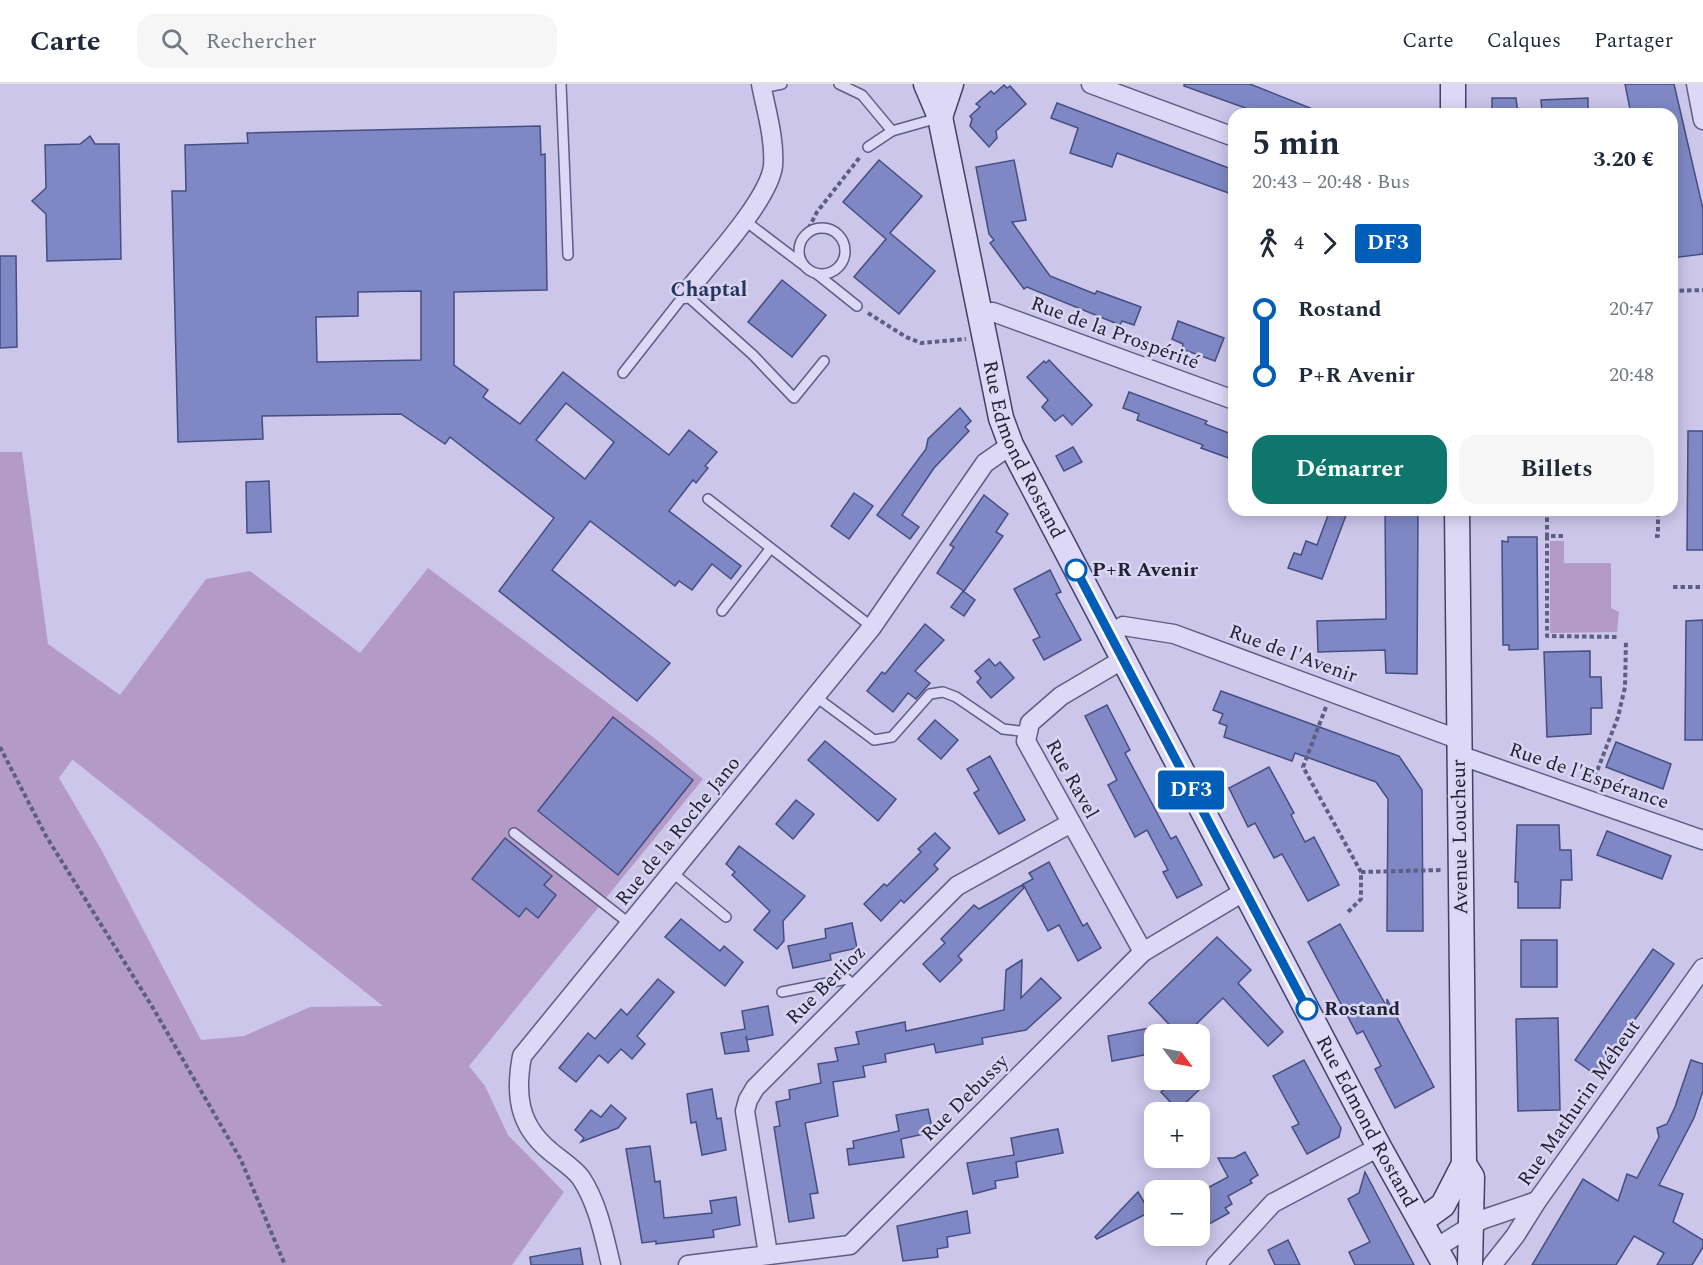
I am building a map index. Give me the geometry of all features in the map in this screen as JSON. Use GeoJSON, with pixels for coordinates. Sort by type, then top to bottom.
{"type":"FeatureCollection","features":[{"type":"Feature","properties":{"kind":"street","name":"Rue Edmond Rostand"},"geometry":{"type":"LineString","coordinates":[[926,84],[940,117],[1001,418],[1011,445],[1379,1148],[1440,1256]]}},
{"type":"Feature","properties":{"kind":"street","name":"Rue Edmond Rostand"},"geometry":{"type":"LineString","coordinates":[[940,117],[951,84]]}},
{"type":"Feature","properties":{"kind":"street"},"geometry":{"type":"LineString","coordinates":[[1091,84],[1228,135]]}},
{"type":"Feature","properties":{"kind":"street"},"geometry":{"type":"LineString","coordinates":[[1453,84],[1453,108]]}},
{"type":"Feature","properties":{"kind":"street"},"geometry":{"type":"LineString","coordinates":[[1696,84],[1703,120]]}},
{"type":"Feature","properties":{"kind":"street"},"geometry":{"type":"LineString","coordinates":[[685,294],[744,220],[767,186],[772,169],[773,150],[762,86]]}},
{"type":"Feature","properties":{"kind":"street","name":"Rue de la Prospérité"},"geometry":{"type":"LineString","coordinates":[[980,314],[993,312],[1228,398]]}},
{"type":"Feature","properties":{"kind":"street","name":"Rue de la Roche Jano"},"geometry":{"type":"LineString","coordinates":[[611,1265],[597,1212],[580,1177],[536,1140],[525,1117],[517,1086],[522,1056],[872,627],[985,463],[1011,445]]}},
{"type":"Feature","properties":{"kind":"street","name":"Avenue Loucheur"},"geometry":{"type":"LineString","coordinates":[[1421,1221],[1443,1205],[1464,1164],[1457,516]]}},
{"type":"Feature","properties":{"kind":"street","name":"Rue de l'Avenir"},"geometry":{"type":"LineString","coordinates":[[1109,634],[1124,626],[1174,634],[1332,692],[1460,748]]}},
{"type":"Feature","properties":{"kind":"street","name":"Rue Ravel"},"geometry":{"type":"LineString","coordinates":[[1122,660],[1061,696],[1030,723],[1026,741],[1143,952]]}},
{"type":"Feature","properties":{"kind":"street","name":"Rue de l'Espérance"},"geometry":{"type":"LineString","coordinates":[[1460,748],[1586,799],[1703,840]]}},
{"type":"Feature","properties":{"kind":"street","name":"Rue Berlioz"},"geometry":{"type":"LineString","coordinates":[[768,1254],[745,1111],[755,1088],[957,886],[1071,823]]}},
{"type":"Feature","properties":{"kind":"street","name":"Rue Debussy"},"geometry":{"type":"LineString","coordinates":[[688,1265],[768,1254],[792,1258],[850,1245],[1143,952],[1245,891]]}},
{"type":"Feature","properties":{"kind":"street","name":"Rue Mathurin Méheut"},"geometry":{"type":"LineString","coordinates":[[1492,1265],[1515,1236],[1537,1201],[1703,968]]}},
{"type":"Feature","properties":{"kind":"street"},"geometry":{"type":"LineString","coordinates":[[1216,1265],[1273,1203],[1379,1148]]}},
{"type":"Feature","properties":{"kind":"street","name":"Avenue Loucheur"},"geometry":{"type":"LineString","coordinates":[[1464,1164],[1472,1177],[1470,1265]]}},
{"type":"Feature","properties":{"kind":"street"},"geometry":{"type":"LineString","coordinates":[[1440,1256],[1471,1225],[1537,1201]]}},
{"type":"Feature","properties":{"kind":"lane"},"geometry":{"type":"LineString","coordinates":[[561,84],[568,255]]}},
{"type":"Feature","properties":{"kind":"lane"},"geometry":{"type":"LineString","coordinates":[[762,86],[782,84]]}},
{"type":"Feature","properties":{"kind":"lane"},"geometry":{"type":"LineString","coordinates":[[839,84],[862,95],[892,131]]}},
{"type":"Feature","properties":{"kind":"lane"},"geometry":{"type":"LineString","coordinates":[[868,147],[892,131],[940,117]]}},
{"type":"Feature","properties":{"kind":"lane"},"geometry":{"type":"LineString","coordinates":[[744,220],[857,306]]}},
{"type":"Feature","properties":{"kind":"lane"},"geometry":{"type":"LineString","coordinates":[[826,227],[840,235],[846,249],[845,256],[837,269],[822,274],[811,271],[800,256],[799,248],[805,235],[812,230],[826,227]]}},
{"type":"Feature","properties":{"kind":"lane"},"geometry":{"type":"LineString","coordinates":[[623,373],[685,294],[753,355],[794,398],[824,361]]}},
{"type":"Feature","properties":{"kind":"lane"},"geometry":{"type":"LineString","coordinates":[[708,499],[872,627]]}},
{"type":"Feature","properties":{"kind":"lane"},"geometry":{"type":"LineString","coordinates":[[722,611],[770,549]]}},
{"type":"Feature","properties":{"kind":"lane"},"geometry":{"type":"LineString","coordinates":[[816,698],[874,740],[892,737],[930,694],[943,692],[956,697],[1003,729],[1028,732]]}},
{"type":"Feature","properties":{"kind":"lane"},"geometry":{"type":"LineString","coordinates":[[514,832],[630,924]]}},
{"type":"Feature","properties":{"kind":"lane"},"geometry":{"type":"LineString","coordinates":[[672,873],[726,917]]}},
{"type":"Feature","properties":{"kind":"lane"},"geometry":{"type":"LineString","coordinates":[[782,992],[847,979],[856,987]]}},
{"type":"Feature","properties":{"kind":"path"},"geometry":{"type":"LineString","coordinates":[[805,235],[817,212],[868,147]]}},
{"type":"Feature","properties":{"kind":"path"},"geometry":{"type":"LineString","coordinates":[[1678,291],[1703,290]]}},
{"type":"Feature","properties":{"kind":"path"},"geometry":{"type":"LineString","coordinates":[[857,306],[906,338],[921,343],[985,338]]}},
{"type":"Feature","properties":{"kind":"path"},"geometry":{"type":"LineString","coordinates":[[1547,516],[1547,636],[1618,637]]}},
{"type":"Feature","properties":{"kind":"path"},"geometry":{"type":"LineString","coordinates":[[1655,536],[1658,536],[1658,516]]}},
{"type":"Feature","properties":{"kind":"path"},"geometry":{"type":"LineString","coordinates":[[1547,536],[1564,536]]}},
{"type":"Feature","properties":{"kind":"path"},"geometry":{"type":"LineString","coordinates":[[1673,587],[1703,587]]}},
{"type":"Feature","properties":{"kind":"path"},"geometry":{"type":"LineString","coordinates":[[1586,799],[1618,717],[1625,687],[1626,640]]}},
{"type":"Feature","properties":{"kind":"path"},"geometry":{"type":"LineString","coordinates":[[1332,692],[1303,767],[1361,872],[1361,898],[1347,913]]}},
{"type":"Feature","properties":{"kind":"path"},"geometry":{"type":"LineString","coordinates":[[0,747],[46,836],[153,1008],[241,1160],[285,1265]]}},
{"type":"Feature","properties":{"kind":"path"},"geometry":{"type":"LineString","coordinates":[[1361,872],[1461,870]]}},
{"type":"Feature","properties":{"kind":"shaded area"},"geometry":{"type":"Polygon","coordinates":[[[0,452],[22,452],[48,644],[120,695],[206,579],[250,571],[360,653],[428,568],[653,737],[703,779],[469,1066],[485,1086],[508,1135],[564,1192],[512,1265],[0,1265],[0,452]],[[73,760],[59,778],[102,851],[201,1040],[244,1036],[310,1007],[383,1006],[73,760]]]}},
{"type":"Feature","properties":{"kind":"shaded area"},"geometry":{"type":"Polygon","coordinates":[[[1550,541],[1564,541],[1564,563],[1611,563],[1611,608],[1619,612],[1617,632],[1550,633],[1550,541]]]}},
{"type":"Feature","properties":{"kind":"building"},"geometry":{"type":"Polygon","coordinates":[[[1184,84],[1250,84],[1310,108],[1245,108],[1184,86],[1184,84]]]}},
{"type":"Feature","properties":{"kind":"building"},"geometry":{"type":"Polygon","coordinates":[[[1625,84],[1674,84],[1703,209],[1703,254],[1678,257],[1678,108],[1630,108],[1625,84]]]}},
{"type":"Feature","properties":{"kind":"building"},"geometry":{"type":"Polygon","coordinates":[[[1004,85],[1007,88],[1010,86],[1026,104],[996,131],[997,138],[989,147],[970,126],[972,119],[970,116],[980,107],[976,104],[991,91],[994,94],[1004,85]]]}},
{"type":"Feature","properties":{"kind":"building"},"geometry":{"type":"Polygon","coordinates":[[[1492,98],[1516,98],[1517,108],[1492,108],[1492,98]]]}},
{"type":"Feature","properties":{"kind":"building"},"geometry":{"type":"Polygon","coordinates":[[[1588,98],[1588,108],[1542,108],[1541,100],[1588,98]]]}},
{"type":"Feature","properties":{"kind":"building"},"geometry":{"type":"Polygon","coordinates":[[[1057,103],[1228,168],[1228,193],[1117,153],[1112,167],[1070,153],[1078,128],[1051,118],[1057,103]]]}},
{"type":"Feature","properties":{"kind":"building"},"geometry":{"type":"Polygon","coordinates":[[[540,126],[541,155],[545,154],[547,290],[454,292],[454,365],[488,390],[483,397],[520,424],[563,372],[669,455],[689,430],[717,452],[705,466],[708,468],[696,483],[693,480],[669,511],[741,566],[731,579],[712,564],[692,590],[679,581],[675,586],[590,521],[552,570],[670,663],[637,701],[499,591],[554,518],[450,437],[445,444],[401,414],[262,416],[263,439],[178,442],[172,191],[186,191],[185,145],[248,143],[247,133],[540,126]],[[421,291],[358,292],[358,316],[316,317],[317,362],[421,360],[421,291]],[[566,403],[536,440],[585,479],[614,442],[566,403]]]}},
{"type":"Feature","properties":{"kind":"building"},"geometry":{"type":"Polygon","coordinates":[[[90,136],[95,144],[119,144],[121,259],[47,261],[46,214],[32,201],[46,188],[45,145],[80,144],[90,136]]]}},
{"type":"Feature","properties":{"kind":"building"},"geometry":{"type":"Polygon","coordinates":[[[879,160],[922,196],[890,233],[935,271],[899,314],[854,277],[886,239],[843,202],[879,160]]]}},
{"type":"Feature","properties":{"kind":"building"},"geometry":{"type":"Polygon","coordinates":[[[1014,160],[1026,220],[1012,222],[1050,276],[1095,294],[1097,291],[1141,307],[1134,325],[1122,321],[1120,325],[1027,287],[1024,289],[990,243],[994,240],[989,234],[976,167],[1014,160]]]}},
{"type":"Feature","properties":{"kind":"building"},"geometry":{"type":"Polygon","coordinates":[[[0,256],[16,256],[17,347],[0,348],[0,256]]]}},
{"type":"Feature","properties":{"kind":"building"},"geometry":{"type":"Polygon","coordinates":[[[782,280],[826,315],[792,357],[748,322],[782,280]]]}},
{"type":"Feature","properties":{"kind":"building"},"geometry":{"type":"Polygon","coordinates":[[[1178,321],[1224,338],[1215,361],[1182,349],[1183,344],[1172,339],[1178,321]]]}},
{"type":"Feature","properties":{"kind":"building"},"geometry":{"type":"Polygon","coordinates":[[[1049,360],[1092,405],[1072,425],[1063,415],[1055,421],[1042,407],[1048,400],[1027,377],[1044,361],[1046,363],[1049,360]]]}},
{"type":"Feature","properties":{"kind":"building"},"geometry":{"type":"Polygon","coordinates":[[[1129,392],[1207,421],[1205,424],[1228,433],[1228,458],[1201,448],[1203,445],[1137,420],[1139,414],[1123,408],[1129,392]]]}},
{"type":"Feature","properties":{"kind":"building"},"geometry":{"type":"Polygon","coordinates":[[[960,408],[971,421],[965,427],[969,431],[934,468],[902,515],[919,527],[910,539],[877,515],[926,449],[928,439],[960,408]]]}},
{"type":"Feature","properties":{"kind":"building"},"geometry":{"type":"Polygon","coordinates":[[[1688,431],[1703,431],[1703,550],[1687,550],[1688,431]]]}},
{"type":"Feature","properties":{"kind":"building"},"geometry":{"type":"Polygon","coordinates":[[[1073,447],[1082,462],[1064,471],[1056,456],[1073,447]]]}},
{"type":"Feature","properties":{"kind":"building"},"geometry":{"type":"Polygon","coordinates":[[[269,481],[271,532],[247,533],[246,482],[269,481]]]}},
{"type":"Feature","properties":{"kind":"building"},"geometry":{"type":"Polygon","coordinates":[[[854,493],[873,506],[849,539],[831,526],[854,493]]]}},
{"type":"Feature","properties":{"kind":"building"},"geometry":{"type":"Polygon","coordinates":[[[984,495],[1008,514],[996,532],[1003,536],[964,591],[937,573],[954,547],[950,545],[984,495]]]}},
{"type":"Feature","properties":{"kind":"building"},"geometry":{"type":"Polygon","coordinates":[[[1328,516],[1346,516],[1322,579],[1288,568],[1294,553],[1301,555],[1306,541],[1317,545],[1328,516]]]}},
{"type":"Feature","properties":{"kind":"building"},"geometry":{"type":"Polygon","coordinates":[[[1385,516],[1418,516],[1417,674],[1386,673],[1385,650],[1318,652],[1317,621],[1386,619],[1385,516]]]}},
{"type":"Feature","properties":{"kind":"building"},"geometry":{"type":"Polygon","coordinates":[[[1508,537],[1537,537],[1538,649],[1509,650],[1509,645],[1503,645],[1502,541],[1508,542],[1508,537]]]}},
{"type":"Feature","properties":{"kind":"building"},"geometry":{"type":"Polygon","coordinates":[[[1050,570],[1061,592],[1056,594],[1081,640],[1044,660],[1033,640],[1040,637],[1014,589],[1050,570]]]}},
{"type":"Feature","properties":{"kind":"building"},"geometry":{"type":"Polygon","coordinates":[[[963,591],[975,600],[964,616],[951,607],[963,591]]]}},
{"type":"Feature","properties":{"kind":"building"},"geometry":{"type":"Polygon","coordinates":[[[1703,620],[1703,740],[1685,740],[1686,621],[1703,620]]]}},
{"type":"Feature","properties":{"kind":"building"},"geometry":{"type":"Polygon","coordinates":[[[925,624],[944,640],[915,671],[930,683],[916,699],[908,693],[893,712],[867,691],[882,672],[885,674],[925,624]]]}},
{"type":"Feature","properties":{"kind":"building"},"geometry":{"type":"Polygon","coordinates":[[[1590,651],[1590,677],[1601,677],[1602,708],[1591,708],[1591,734],[1547,737],[1544,652],[1590,651]]]}},
{"type":"Feature","properties":{"kind":"building"},"geometry":{"type":"Polygon","coordinates":[[[989,659],[995,666],[1000,662],[1014,678],[991,698],[977,682],[981,678],[975,671],[989,659]]]}},
{"type":"Feature","properties":{"kind":"building"},"geometry":{"type":"Polygon","coordinates":[[[1221,691],[1399,756],[1422,790],[1423,931],[1387,931],[1388,799],[1376,782],[1295,753],[1292,761],[1224,737],[1227,726],[1219,723],[1223,714],[1213,710],[1221,691]]]}},
{"type":"Feature","properties":{"kind":"building"},"geometry":{"type":"Polygon","coordinates":[[[1107,705],[1130,750],[1125,753],[1171,839],[1176,836],[1202,885],[1177,898],[1163,872],[1168,870],[1147,830],[1135,837],[1108,785],[1117,780],[1085,716],[1107,705]]]}},
{"type":"Feature","properties":{"kind":"building"},"geometry":{"type":"Polygon","coordinates":[[[613,717],[693,780],[618,875],[538,811],[613,717]]]}},
{"type":"Feature","properties":{"kind":"building"},"geometry":{"type":"Polygon","coordinates":[[[935,720],[958,740],[941,759],[918,739],[935,720]]]}},
{"type":"Feature","properties":{"kind":"building"},"geometry":{"type":"Polygon","coordinates":[[[825,741],[896,799],[878,821],[808,760],[825,741]]]}},
{"type":"Feature","properties":{"kind":"building"},"geometry":{"type":"Polygon","coordinates":[[[1616,742],[1671,764],[1663,789],[1606,767],[1616,742]]]}},
{"type":"Feature","properties":{"kind":"building"},"geometry":{"type":"Polygon","coordinates":[[[990,756],[1025,820],[999,834],[974,793],[979,790],[967,769],[990,756]]]}},
{"type":"Feature","properties":{"kind":"building"},"geometry":{"type":"Polygon","coordinates":[[[1269,767],[1294,813],[1291,815],[1305,842],[1314,837],[1339,885],[1308,901],[1282,854],[1274,858],[1255,823],[1248,827],[1229,788],[1269,767]]]}},
{"type":"Feature","properties":{"kind":"building"},"geometry":{"type":"Polygon","coordinates":[[[796,800],[814,814],[793,839],[776,824],[796,800]]]}},
{"type":"Feature","properties":{"kind":"building"},"geometry":{"type":"Polygon","coordinates":[[[1517,825],[1559,825],[1560,850],[1571,850],[1572,880],[1561,880],[1560,908],[1518,908],[1518,882],[1515,882],[1517,825]]]}},
{"type":"Feature","properties":{"kind":"building"},"geometry":{"type":"Polygon","coordinates":[[[1607,831],[1671,856],[1662,879],[1597,855],[1607,831]]]}},
{"type":"Feature","properties":{"kind":"building"},"geometry":{"type":"Polygon","coordinates":[[[935,833],[950,848],[934,865],[938,869],[904,903],[901,900],[881,921],[864,904],[884,884],[887,886],[921,852],[918,849],[935,833]]]}},
{"type":"Feature","properties":{"kind":"building"},"geometry":{"type":"Polygon","coordinates":[[[505,838],[552,876],[544,885],[556,895],[538,918],[526,908],[519,917],[472,879],[505,838]]]}},
{"type":"Feature","properties":{"kind":"building"},"geometry":{"type":"Polygon","coordinates":[[[739,846],[805,896],[783,921],[784,941],[777,949],[754,930],[770,911],[732,875],[735,872],[726,864],[739,846]]]}},
{"type":"Feature","properties":{"kind":"building"},"geometry":{"type":"Polygon","coordinates":[[[1049,862],[1083,926],[1087,923],[1101,948],[1078,961],[1059,925],[1048,931],[1023,884],[1033,879],[1029,873],[1049,862]]]}},
{"type":"Feature","properties":{"kind":"building"},"geometry":{"type":"Polygon","coordinates":[[[1022,885],[1024,888],[958,956],[962,960],[940,982],[923,964],[945,943],[941,939],[974,905],[979,909],[1022,885]]]}},
{"type":"Feature","properties":{"kind":"building"},"geometry":{"type":"Polygon","coordinates":[[[681,919],[720,951],[724,946],[743,962],[725,986],[665,937],[681,919]]]}},
{"type":"Feature","properties":{"kind":"building"},"geometry":{"type":"Polygon","coordinates":[[[852,923],[857,948],[830,954],[831,960],[793,968],[788,946],[826,938],[825,929],[852,923]]]}},
{"type":"Feature","properties":{"kind":"building"},"geometry":{"type":"Polygon","coordinates":[[[1340,924],[1387,1007],[1387,999],[1434,1087],[1395,1108],[1375,1069],[1381,1066],[1363,1031],[1357,1034],[1308,942],[1340,924]]]}},
{"type":"Feature","properties":{"kind":"building"},"geometry":{"type":"Polygon","coordinates":[[[1217,937],[1251,970],[1238,983],[1283,1032],[1268,1046],[1223,998],[1196,1024],[1169,1024],[1149,1003],[1217,937]]]}},
{"type":"Feature","properties":{"kind":"building"},"geometry":{"type":"Polygon","coordinates":[[[1521,940],[1557,940],[1557,987],[1521,987],[1521,940]]]}},
{"type":"Feature","properties":{"kind":"building"},"geometry":{"type":"Polygon","coordinates":[[[1653,949],[1674,964],[1596,1075],[1575,1060],[1653,949]]]}},
{"type":"Feature","properties":{"kind":"building"},"geometry":{"type":"Polygon","coordinates":[[[1022,960],[1021,998],[1041,978],[1061,998],[1026,1030],[982,1038],[983,1044],[936,1053],[934,1044],[885,1054],[886,1062],[863,1066],[865,1077],[833,1082],[838,1116],[805,1123],[818,1193],[810,1194],[814,1218],[789,1222],[774,1127],[780,1126],[776,1102],[790,1099],[789,1090],[821,1083],[818,1064],[838,1061],[835,1048],[859,1044],[856,1032],[905,1022],[906,1031],[1004,1010],[1006,970],[1022,960]]]}},
{"type":"Feature","properties":{"kind":"building"},"geometry":{"type":"Polygon","coordinates":[[[658,979],[674,992],[637,1036],[645,1044],[632,1059],[621,1049],[608,1063],[599,1055],[576,1082],[559,1068],[588,1033],[595,1039],[621,1009],[627,1015],[658,979]]]}},
{"type":"Feature","properties":{"kind":"building"},"geometry":{"type":"Polygon","coordinates":[[[768,1006],[773,1035],[747,1040],[746,1036],[749,1051],[725,1054],[721,1033],[745,1029],[742,1011],[768,1006]]]}},
{"type":"Feature","properties":{"kind":"building"},"geometry":{"type":"Polygon","coordinates":[[[1558,1018],[1560,1110],[1518,1111],[1516,1019],[1558,1018]]]}},
{"type":"Feature","properties":{"kind":"building"},"geometry":{"type":"Polygon","coordinates":[[[1144,1029],[1144,1055],[1112,1061],[1108,1036],[1144,1029]]]}},
{"type":"Feature","properties":{"kind":"building"},"geometry":{"type":"Polygon","coordinates":[[[1304,1060],[1341,1128],[1339,1137],[1307,1154],[1292,1127],[1299,1124],[1273,1076],[1304,1060]]]}},
{"type":"Feature","properties":{"kind":"building"},"geometry":{"type":"Polygon","coordinates":[[[1691,1060],[1703,1064],[1703,1091],[1694,1118],[1659,1185],[1683,1194],[1673,1222],[1703,1240],[1703,1247],[1692,1265],[1657,1265],[1664,1253],[1634,1236],[1616,1265],[1532,1265],[1583,1179],[1618,1201],[1627,1174],[1637,1178],[1659,1137],[1657,1128],[1667,1124],[1675,1107],[1691,1060]]]}},
{"type":"Feature","properties":{"kind":"building"},"geometry":{"type":"Polygon","coordinates":[[[712,1089],[717,1119],[721,1118],[726,1150],[702,1155],[696,1122],[691,1123],[687,1094],[712,1089]]]}},
{"type":"Feature","properties":{"kind":"building"},"geometry":{"type":"Polygon","coordinates":[[[1163,1090],[1199,1090],[1186,1102],[1170,1102],[1161,1092],[1163,1090]]]}},
{"type":"Feature","properties":{"kind":"building"},"geometry":{"type":"Polygon","coordinates":[[[611,1105],[626,1118],[618,1128],[581,1142],[584,1138],[575,1130],[591,1110],[601,1117],[611,1105]]]}},
{"type":"Feature","properties":{"kind":"building"},"geometry":{"type":"Polygon","coordinates":[[[928,1109],[933,1132],[901,1139],[904,1157],[849,1165],[847,1149],[854,1148],[853,1141],[899,1131],[896,1115],[928,1109]]]}},
{"type":"Feature","properties":{"kind":"building"},"geometry":{"type":"Polygon","coordinates":[[[1058,1129],[1063,1153],[1016,1162],[1018,1177],[995,1181],[996,1188],[973,1194],[967,1163],[1014,1155],[1011,1138],[1058,1129]]]}},
{"type":"Feature","properties":{"kind":"building"},"geometry":{"type":"Polygon","coordinates":[[[650,1146],[655,1182],[660,1181],[664,1218],[712,1213],[710,1201],[736,1197],[740,1225],[713,1230],[714,1237],[656,1244],[656,1241],[642,1243],[626,1149],[650,1146]]]}},
{"type":"Feature","properties":{"kind":"building"},"geometry":{"type":"Polygon","coordinates":[[[1245,1152],[1258,1175],[1250,1180],[1252,1183],[1228,1196],[1232,1204],[1225,1208],[1229,1213],[1210,1223],[1210,1187],[1228,1177],[1218,1158],[1234,1158],[1245,1152]]]}},
{"type":"Feature","properties":{"kind":"building"},"geometry":{"type":"Polygon","coordinates":[[[1365,1172],[1414,1265],[1355,1265],[1349,1252],[1370,1242],[1348,1199],[1359,1193],[1365,1172]]]}},
{"type":"Feature","properties":{"kind":"building"},"geometry":{"type":"Polygon","coordinates":[[[1138,1192],[1144,1202],[1144,1215],[1097,1239],[1095,1237],[1138,1192]]]}},
{"type":"Feature","properties":{"kind":"building"},"geometry":{"type":"Polygon","coordinates":[[[967,1211],[970,1233],[947,1237],[948,1247],[937,1249],[938,1257],[903,1261],[897,1226],[967,1211]]]}},
{"type":"Feature","properties":{"kind":"building"},"geometry":{"type":"Polygon","coordinates":[[[1288,1240],[1300,1265],[1275,1265],[1268,1250],[1288,1240]]]}},
{"type":"Feature","properties":{"kind":"building"},"geometry":{"type":"Polygon","coordinates":[[[580,1248],[583,1265],[531,1265],[530,1257],[580,1248]]]}},
{"type":"Feature","properties":{"kind":"bus line","name":"DF3"},"geometry":{"type":"LineString","coordinates":[[1076,570],[1307,1009]]}},
{"type":"Feature","properties":{"kind":"place","name":"P+R Avenir"},"geometry":{"type":"Point","coordinates":[1076,570]}},
{"type":"Feature","properties":{"kind":"place","name":"Rostand"},"geometry":{"type":"Point","coordinates":[1307,1009]}},
{"type":"Feature","properties":{"kind":"district","name":"Chaptal"},"geometry":{"type":"Point","coordinates":[709,290]}}]}
